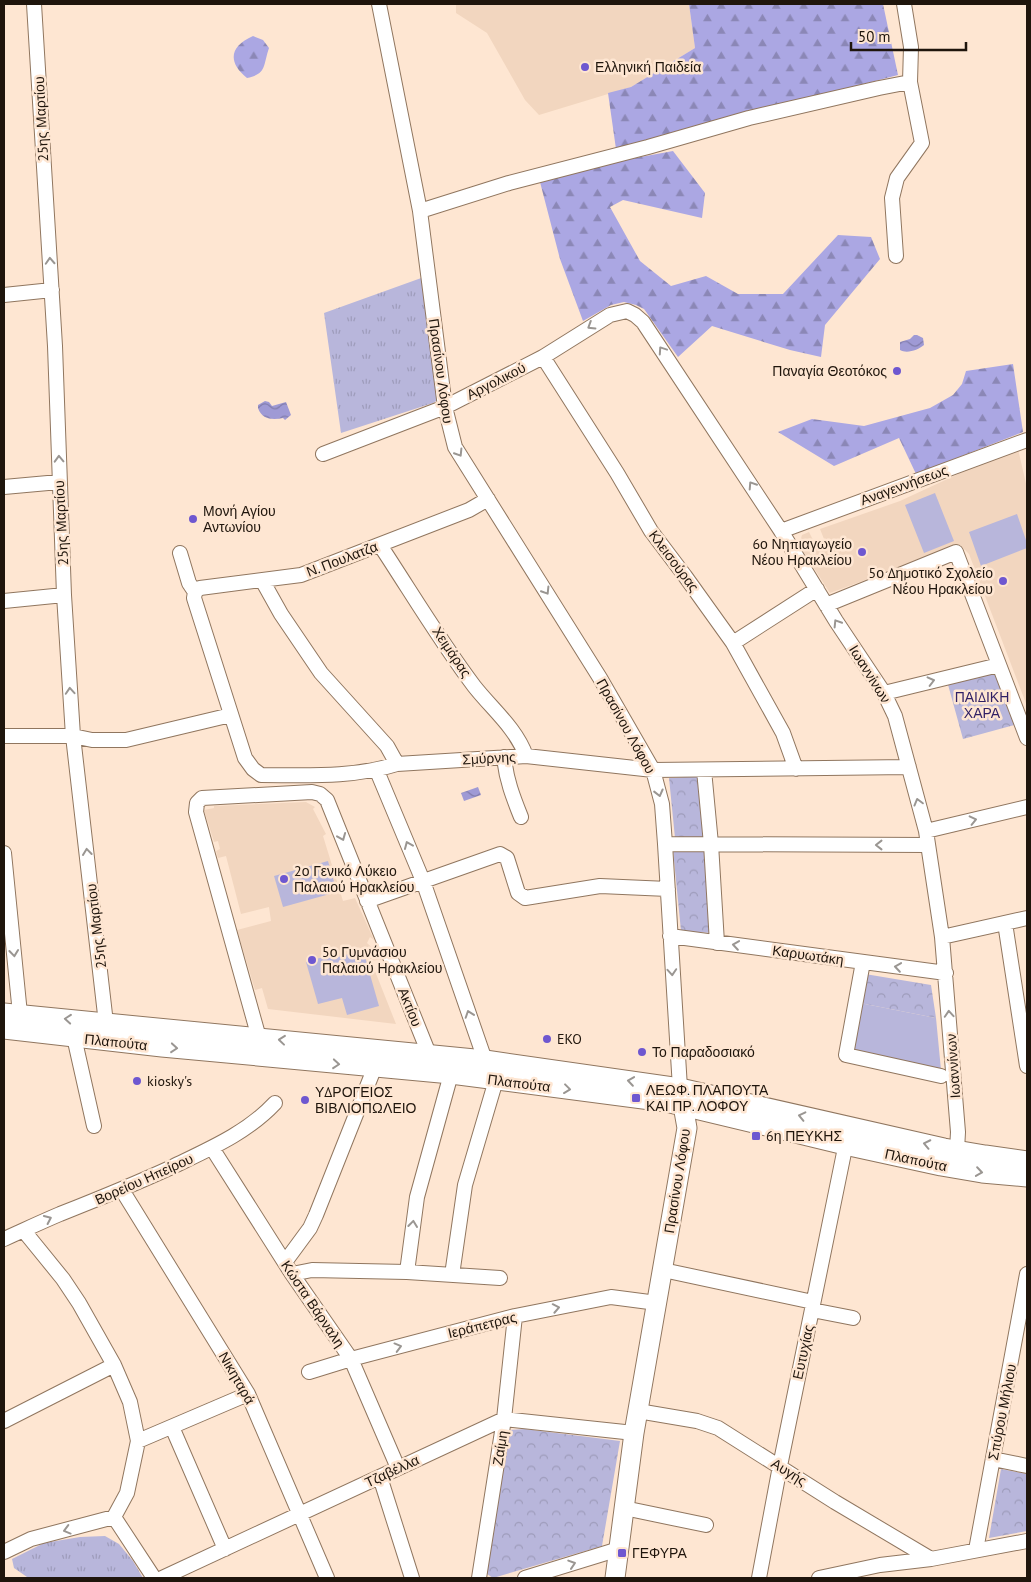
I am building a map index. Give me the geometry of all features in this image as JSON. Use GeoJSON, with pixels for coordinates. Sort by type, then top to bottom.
{"type":"FeatureCollection","features":[{"type":"Feature","properties":{"kind":"main road","name":"Πλαπούτα"},"geometry":{"type":"LineString","coordinates":[[12,1014],[107,1032],[217,1043],[374,1067],[681,1096]]}},
{"type":"Feature","properties":{"kind":"main road","name":"Πλαπούτα"},"geometry":{"type":"LineString","coordinates":[[4,1029],[74,1037],[107,1032]]}},
{"type":"Feature","properties":{"kind":"main road","name":"Πλαπούτα"},"geometry":{"type":"LineString","coordinates":[[217,1043],[259,1038],[485,1060],[681,1096],[848,1136],[973,1172],[1027,1177]]}},
{"type":"Feature","properties":{"kind":"main road","name":"Πρασίνου Λόφου"},"geometry":{"type":"LineString","coordinates":[[615,1578],[634,1433],[687,1128],[681,1096]]}},
{"type":"Feature","properties":{"kind":"main road","name":"Πλαπούτα"},"geometry":{"type":"LineString","coordinates":[[848,1136],[1027,1160]]}},
{"type":"Feature","properties":{"kind":"street","name":"25ης Μαρτίου"},"geometry":{"type":"LineString","coordinates":[[34,4],[52,290],[64,595],[73,736],[107,1032]]}},
{"type":"Feature","properties":{"kind":"street","name":"Πρασίνου Λόφου"},"geometry":{"type":"LineString","coordinates":[[379,4],[420,211],[445,407],[455,447],[600,678],[653,770],[662,804],[681,1096]]}},
{"type":"Feature","properties":{"kind":"street"},"geometry":{"type":"LineString","coordinates":[[896,256],[892,198],[897,178],[922,143],[910,82],[911,47],[904,4]]}},
{"type":"Feature","properties":{"kind":"street"},"geometry":{"type":"LineString","coordinates":[[420,211],[510,183],[749,118],[910,82]]}},
{"type":"Feature","properties":{"kind":"street"},"geometry":{"type":"LineString","coordinates":[[4,295],[52,290]]}},
{"type":"Feature","properties":{"kind":"street","name":"Αργολικού"},"geometry":{"type":"LineString","coordinates":[[323,454],[445,407],[544,357],[610,315],[627,311],[635,315]]}},
{"type":"Feature","properties":{"kind":"street","name":"Ιωαννίνων"},"geometry":{"type":"LineString","coordinates":[[635,315],[643,322],[654,338],[782,531],[826,605],[884,693],[895,716],[927,838],[942,937],[958,1132],[957,1150]]}},
{"type":"Feature","properties":{"kind":"street","name":"Κλεισούρας"},"geometry":{"type":"LineString","coordinates":[[544,357],[651,531],[733,643],[783,733],[796,769]]}},
{"type":"Feature","properties":{"kind":"street","name":"Αναγεννήσεως"},"geometry":{"type":"LineString","coordinates":[[782,531],[1027,440]]}},
{"type":"Feature","properties":{"kind":"street"},"geometry":{"type":"LineString","coordinates":[[4,487],[59,482]]}},
{"type":"Feature","properties":{"kind":"street","name":"Ν. Πουλατζα"},"geometry":{"type":"LineString","coordinates":[[195,595],[200,588],[301,575],[469,510],[488,499]]}},
{"type":"Feature","properties":{"kind":"street","name":"Χειμάρας"},"geometry":{"type":"LineString","coordinates":[[380,545],[474,686],[515,733],[526,756]]}},
{"type":"Feature","properties":{"kind":"street"},"geometry":{"type":"LineString","coordinates":[[826,605],[956,552],[1027,738]]}},
{"type":"Feature","properties":{"kind":"street"},"geometry":{"type":"LineString","coordinates":[[180,553],[189,584],[195,595],[245,758],[253,769],[261,775],[265,795],[202,798],[197,804],[196,812],[259,1038]]}},
{"type":"Feature","properties":{"kind":"street"},"geometry":{"type":"LineString","coordinates":[[262,580],[281,614],[321,673],[387,746],[397,764]]}},
{"type":"Feature","properties":{"kind":"street"},"geometry":{"type":"LineString","coordinates":[[733,643],[817,589]]}},
{"type":"Feature","properties":{"kind":"street"},"geometry":{"type":"LineString","coordinates":[[4,601],[64,595]]}},
{"type":"Feature","properties":{"kind":"street"},"geometry":{"type":"LineString","coordinates":[[884,693],[999,665]]}},
{"type":"Feature","properties":{"kind":"street"},"geometry":{"type":"LineString","coordinates":[[4,736],[73,736],[92,740],[126,740],[231,715]]}},
{"type":"Feature","properties":{"kind":"street","name":"Σμύρνης"},"geometry":{"type":"LineString","coordinates":[[261,775],[323,775],[377,771],[397,764],[526,756],[653,770],[909,767]]}},
{"type":"Feature","properties":{"kind":"street"},"geometry":{"type":"LineString","coordinates":[[504,757],[510,789],[521,817]]}},
{"type":"Feature","properties":{"kind":"street"},"geometry":{"type":"LineString","coordinates":[[704,770],[717,943]]}},
{"type":"Feature","properties":{"kind":"street"},"geometry":{"type":"LineString","coordinates":[[377,771],[423,881],[485,1060]]}},
{"type":"Feature","properties":{"kind":"street","name":"Ακτίου"},"geometry":{"type":"LineString","coordinates":[[265,795],[312,792],[320,794],[327,800],[429,1054]]}},
{"type":"Feature","properties":{"kind":"street"},"geometry":{"type":"LineString","coordinates":[[665,844],[927,838],[1027,807]]}},
{"type":"Feature","properties":{"kind":"street"},"geometry":{"type":"LineString","coordinates":[[4,853],[12,1014]]}},
{"type":"Feature","properties":{"kind":"street"},"geometry":{"type":"LineString","coordinates":[[367,901],[500,854],[507,858],[518,892],[525,898],[600,886],[668,889]]}},
{"type":"Feature","properties":{"kind":"street"},"geometry":{"type":"LineString","coordinates":[[942,937],[1027,918]]}},
{"type":"Feature","properties":{"kind":"street"},"geometry":{"type":"LineString","coordinates":[[1005,923],[1027,1066]]}},
{"type":"Feature","properties":{"kind":"street","name":"Καρυωτάκη"},"geometry":{"type":"LineString","coordinates":[[670,936],[946,973]]}},
{"type":"Feature","properties":{"kind":"street"},"geometry":{"type":"LineString","coordinates":[[863,962],[846,1055],[941,1076]]}},
{"type":"Feature","properties":{"kind":"street"},"geometry":{"type":"LineString","coordinates":[[74,1037],[94,1126]]}},
{"type":"Feature","properties":{"kind":"street"},"geometry":{"type":"LineString","coordinates":[[383,1050],[374,1067],[316,1215],[288,1268],[407,1272],[500,1278]]}},
{"type":"Feature","properties":{"kind":"street"},"geometry":{"type":"LineString","coordinates":[[407,1272],[417,1197],[451,1074]]}},
{"type":"Feature","properties":{"kind":"street"},"geometry":{"type":"LineString","coordinates":[[452,1275],[465,1185],[496,1080]]}},
{"type":"Feature","properties":{"kind":"street","name":"Βορείου Ηπείρου"},"geometry":{"type":"LineString","coordinates":[[4,1239],[122,1190],[212,1148],[247,1127],[275,1103]]}},
{"type":"Feature","properties":{"kind":"street","name":"Ευτυχίας"},"geometry":{"type":"LineString","coordinates":[[759,1578],[812,1306],[848,1136]]}},
{"type":"Feature","properties":{"kind":"street","name":"Κώστα Βάρναλη"},"geometry":{"type":"LineString","coordinates":[[212,1148],[288,1268],[351,1359],[398,1468]]}},
{"type":"Feature","properties":{"kind":"street","name":"Νικηταρά"},"geometry":{"type":"LineString","coordinates":[[122,1190],[248,1394],[327,1578]]}},
{"type":"Feature","properties":{"kind":"street"},"geometry":{"type":"LineString","coordinates":[[4,1552],[31,1539],[114,1517],[128,1493],[138,1441],[130,1402],[114,1365],[80,1303],[24,1231]]}},
{"type":"Feature","properties":{"kind":"street"},"geometry":{"type":"LineString","coordinates":[[663,1270],[812,1306],[853,1318]]}},
{"type":"Feature","properties":{"kind":"street","name":"Σπύρου Μήλιου"},"geometry":{"type":"LineString","coordinates":[[976,1550],[993,1459],[1021,1349],[1027,1274]]}},
{"type":"Feature","properties":{"kind":"street","name":"Ιεράπετρας"},"geometry":{"type":"LineString","coordinates":[[309,1372],[351,1359],[515,1316],[611,1297],[657,1303]]}},
{"type":"Feature","properties":{"kind":"street","name":"Ζαίμη"},"geometry":{"type":"LineString","coordinates":[[479,1578],[504,1418],[515,1316]]}},
{"type":"Feature","properties":{"kind":"street"},"geometry":{"type":"LineString","coordinates":[[4,1421],[114,1365]]}},
{"type":"Feature","properties":{"kind":"street"},"geometry":{"type":"LineString","coordinates":[[138,1441],[248,1394]]}},
{"type":"Feature","properties":{"kind":"street","name":"Αυγής"},"geometry":{"type":"LineString","coordinates":[[638,1411],[711,1425],[931,1559]]}},
{"type":"Feature","properties":{"kind":"street"},"geometry":{"type":"LineString","coordinates":[[504,1418],[634,1433]]}},
{"type":"Feature","properties":{"kind":"street","name":"Τζαβέλλα"},"geometry":{"type":"LineString","coordinates":[[162,1578],[504,1418]]}},
{"type":"Feature","properties":{"kind":"street"},"geometry":{"type":"LineString","coordinates":[[172,1427],[224,1549]]}},
{"type":"Feature","properties":{"kind":"street"},"geometry":{"type":"LineString","coordinates":[[993,1459],[1027,1466]]}},
{"type":"Feature","properties":{"kind":"street"},"geometry":{"type":"LineString","coordinates":[[380,1477],[412,1578]]}},
{"type":"Feature","properties":{"kind":"street"},"geometry":{"type":"LineString","coordinates":[[624,1508],[706,1525]]}},
{"type":"Feature","properties":{"kind":"street"},"geometry":{"type":"LineString","coordinates":[[114,1517],[154,1578]]}},
{"type":"Feature","properties":{"kind":"street"},"geometry":{"type":"LineString","coordinates":[[819,1578],[880,1565],[931,1559],[1027,1541]]}},
{"type":"Feature","properties":{"kind":"street"},"geometry":{"type":"LineString","coordinates":[[525,1578],[619,1549]]}},
{"type":"Feature","properties":{"kind":"shaded area","name":"Ελληνική Παιδεία"},"geometry":{"type":"Polygon","coordinates":[[[456,4],[689,4],[695,48],[631,87],[539,115],[525,100],[487,33],[456,13],[456,4]]]}},
{"type":"Feature","properties":{"kind":"shaded area","name":"5ο Δημοτικό Σχολείο Νέου Ηρακλείου"},"geometry":{"type":"Polygon","coordinates":[[[1018,449],[1027,488],[1027,706],[969,554],[960,545],[830,593],[799,545],[802,535],[809,532],[815,544],[824,539],[820,529],[900,501],[997,456],[1018,449]]]}},
{"type":"Feature","properties":{"kind":"shaded area"},"geometry":{"type":"Polygon","coordinates":[[[306,802],[315,807],[313,809],[326,834],[323,836],[343,901],[355,898],[374,940],[370,937],[367,943],[384,959],[371,961],[396,1024],[268,1009],[262,988],[255,990],[237,930],[271,921],[269,907],[241,914],[226,856],[218,858],[216,851],[220,849],[218,841],[214,842],[204,810],[214,808],[214,806],[306,802]]]}},
{"type":"Feature","properties":{"kind":"green space"},"geometry":{"type":"Polygon","coordinates":[[[689,4],[883,4],[898,75],[616,149],[608,93],[631,87],[695,48],[689,4]]]}},
{"type":"Feature","properties":{"kind":"green space"},"geometry":{"type":"Polygon","coordinates":[[[253,36],[263,40],[269,48],[261,71],[247,78],[236,66],[234,55],[236,49],[245,40],[253,36]]]}},
{"type":"Feature","properties":{"kind":"green space"},"geometry":{"type":"Polygon","coordinates":[[[673,151],[705,193],[702,218],[623,200],[610,207],[640,261],[671,286],[706,276],[738,294],[783,294],[838,235],[871,237],[880,259],[825,325],[821,357],[790,350],[712,326],[678,357],[644,309],[624,302],[611,305],[583,321],[560,259],[540,182],[619,161],[673,151]]]}},
{"type":"Feature","properties":{"kind":"green space"},"geometry":{"type":"Polygon","coordinates":[[[424,277],[443,397],[433,403],[341,433],[324,313],[424,277]]]}},
{"type":"Feature","properties":{"kind":"green space"},"geometry":{"type":"Polygon","coordinates":[[[1013,364],[1023,432],[916,474],[899,438],[834,466],[778,432],[812,419],[864,426],[930,408],[953,395],[962,384],[966,371],[1013,364]]]}},
{"type":"Feature","properties":{"kind":"green space"},"geometry":{"type":"Polygon","coordinates":[[[935,493],[954,541],[924,553],[905,505],[935,493]]]}},
{"type":"Feature","properties":{"kind":"green space"},"geometry":{"type":"Polygon","coordinates":[[[1017,514],[1027,548],[981,566],[969,532],[1017,514]]]}},
{"type":"Feature","properties":{"kind":"green space","name":"ΠΑΙΔΙΚΗ ΧΑΡΑ"},"geometry":{"type":"Polygon","coordinates":[[[997,668],[1018,724],[963,739],[947,681],[997,668]]]}},
{"type":"Feature","properties":{"kind":"green space"},"geometry":{"type":"Polygon","coordinates":[[[700,776],[705,838],[675,838],[669,778],[700,776]]]}},
{"type":"Feature","properties":{"kind":"green space"},"geometry":{"type":"Polygon","coordinates":[[[706,849],[712,933],[681,931],[673,850],[706,849]]]}},
{"type":"Feature","properties":{"kind":"green space"},"geometry":{"type":"Polygon","coordinates":[[[328,861],[337,892],[283,907],[274,876],[328,861]]]}},
{"type":"Feature","properties":{"kind":"green space"},"geometry":{"type":"Polygon","coordinates":[[[363,950],[379,1006],[347,1015],[342,998],[318,1004],[306,962],[330,955],[331,959],[363,950]]]}},
{"type":"Feature","properties":{"kind":"green space"},"geometry":{"type":"Polygon","coordinates":[[[865,974],[931,985],[936,1018],[860,1003],[865,974]]]}},
{"type":"Feature","properties":{"kind":"green space"},"geometry":{"type":"Polygon","coordinates":[[[860,1003],[936,1018],[941,1070],[851,1052],[860,1003]]]}},
{"type":"Feature","properties":{"kind":"green space"},"geometry":{"type":"Polygon","coordinates":[[[525,1429],[620,1441],[602,1546],[493,1578],[487,1574],[507,1430],[525,1429]]]}},
{"type":"Feature","properties":{"kind":"green space"},"geometry":{"type":"Polygon","coordinates":[[[1001,1469],[1027,1474],[1027,1531],[989,1538],[1001,1469]]]}},
{"type":"Feature","properties":{"kind":"green space"},"geometry":{"type":"Polygon","coordinates":[[[105,1536],[119,1544],[133,1561],[143,1578],[27,1577],[14,1568],[12,1559],[44,1543],[80,1537],[105,1536]]]}},
{"type":"Feature","properties":{"kind":"water"},"geometry":{"type":"Polygon","coordinates":[[[914,335],[923,338],[924,345],[912,351],[900,350],[900,342],[910,339],[914,335]]]}},
{"type":"Feature","properties":{"kind":"water"},"geometry":{"type":"Polygon","coordinates":[[[265,401],[269,402],[272,406],[286,402],[291,415],[285,420],[283,418],[272,419],[265,417],[260,412],[258,405],[265,401]]]}},
{"type":"Feature","properties":{"kind":"water"},"geometry":{"type":"Polygon","coordinates":[[[478,787],[481,795],[464,801],[461,793],[478,787]]]}},
{"type":"Feature","properties":{"kind":"place","name":"Ελληνική Παιδεία"},"geometry":{"type":"Point","coordinates":[585,67]}},
{"type":"Feature","properties":{"kind":"place","name":"Παναγία Θεοτόκος"},"geometry":{"type":"Point","coordinates":[897,371]}},
{"type":"Feature","properties":{"kind":"place","name":"Μονή Αγίου Αντωνίου"},"geometry":{"type":"Point","coordinates":[193,519]}},
{"type":"Feature","properties":{"kind":"place","name":"6ο Νηπιαγωγείο Νέου Ηρακλείου"},"geometry":{"type":"Point","coordinates":[862,552]}},
{"type":"Feature","properties":{"kind":"place","name":"5ο Δημοτικό Σχολείο Νέου Ηρακλείου"},"geometry":{"type":"Point","coordinates":[1003,581]}},
{"type":"Feature","properties":{"kind":"place","name":"2ο Γενικό Λύκειο Παλαιού Ηρακλείου"},"geometry":{"type":"Point","coordinates":[284,879]}},
{"type":"Feature","properties":{"kind":"place","name":"5ο Γυμνάσιου Παλαιού Ηρακλείου"},"geometry":{"type":"Point","coordinates":[312,960]}},
{"type":"Feature","properties":{"kind":"place","name":"EKO"},"geometry":{"type":"Point","coordinates":[547,1039]}},
{"type":"Feature","properties":{"kind":"place","name":"Το Παραδοσιακό"},"geometry":{"type":"Point","coordinates":[642,1052]}},
{"type":"Feature","properties":{"kind":"place","name":"kiosky's"},"geometry":{"type":"Point","coordinates":[137,1081]}},
{"type":"Feature","properties":{"kind":"place","name":"ΛΕΩΦ. ΠΛΑΠΟΥΤΑ ΚΑΙ ΠΡ. ΛΟΦΟΥ"},"geometry":{"type":"Point","coordinates":[636,1098]}},
{"type":"Feature","properties":{"kind":"place","name":"ΥΔΡΟΓΕΙΟΣ ΒΙΒΛΙΟΠΩΛΕΙΟ"},"geometry":{"type":"Point","coordinates":[305,1100]}},
{"type":"Feature","properties":{"kind":"place","name":"6η ΠΕΥΚΗΣ"},"geometry":{"type":"Point","coordinates":[756,1136]}},
{"type":"Feature","properties":{"kind":"place","name":"ΓΕΦΥΡΑ"},"geometry":{"type":"Point","coordinates":[622,1553]}}]}
